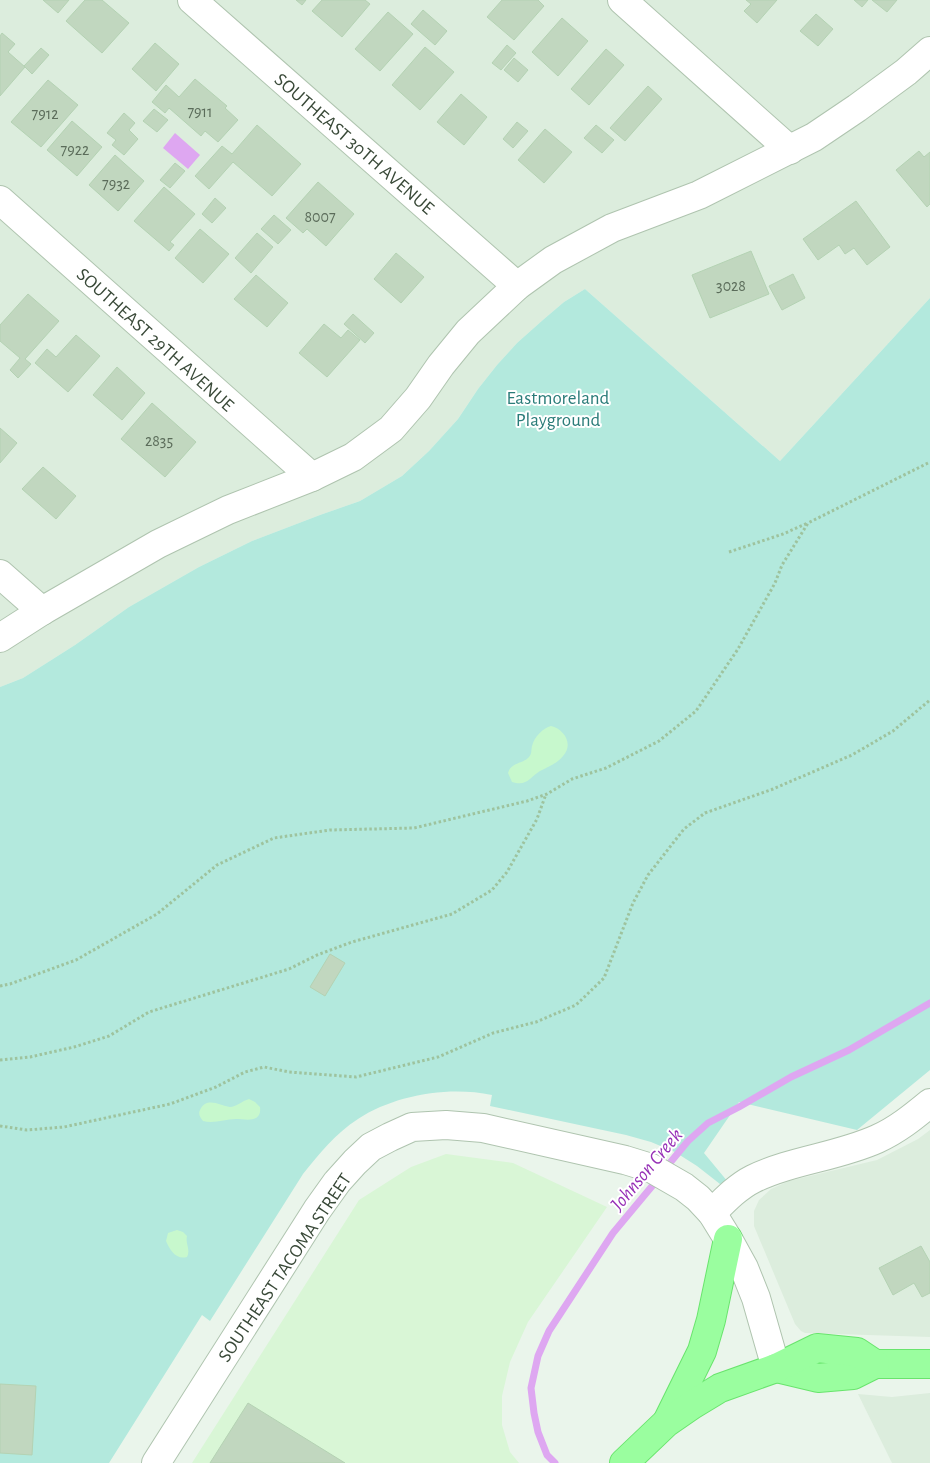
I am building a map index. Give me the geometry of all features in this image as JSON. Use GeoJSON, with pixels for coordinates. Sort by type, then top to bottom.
{"type":"FeatureCollection","features":[{"type":"Feature","properties":{"kind":"main road"},"geometry":{"type":"LineString","coordinates":[[666,1423],[702,1351],[711,1320],[728,1239]]}},
{"type":"Feature","properties":{"kind":"main road"},"geometry":{"type":"LineString","coordinates":[[624,1463],[666,1423],[692,1405],[720,1388],[776,1368],[818,1378],[853,1375],[875,1364],[930,1364]]}},
{"type":"Feature","properties":{"kind":"street","name":"SOUTHEAST 30TH AVENUE"},"geometry":{"type":"LineString","coordinates":[[192,0],[517,286]]}},
{"type":"Feature","properties":{"kind":"street"},"geometry":{"type":"LineString","coordinates":[[622,0],[790,150]]}},
{"type":"Feature","properties":{"kind":"street"},"geometry":{"type":"LineString","coordinates":[[0,638],[42,611],[167,540],[228,510],[312,477],[353,457],[391,429],[418,398],[441,365],[468,332],[517,286],[553,260],[612,228],[699,195],[814,137],[906,72],[930,51]]}},
{"type":"Feature","properties":{"kind":"street","name":"SOUTHEAST 29TH AVENUE"},"geometry":{"type":"LineString","coordinates":[[0,200],[312,477]]}},
{"type":"Feature","properties":{"kind":"street"},"geometry":{"type":"LineString","coordinates":[[0,574],[42,611]]}},
{"type":"Feature","properties":{"kind":"street"},"geometry":{"type":"LineString","coordinates":[[705,1206],[737,1190],[751,1180],[772,1171],[874,1141],[892,1132],[930,1103]]}},
{"type":"Feature","properties":{"kind":"street","name":"SOUTHEAST TACOMA STREET"},"geometry":{"type":"LineString","coordinates":[[156,1463],[317,1210],[337,1182],[371,1147],[412,1128],[446,1126],[483,1128],[625,1160],[651,1168],[684,1187],[705,1206],[728,1239],[744,1268],[756,1298],[776,1368]]}},
{"type":"Feature","properties":{"kind":"path"},"geometry":{"type":"LineString","coordinates":[[729,552],[783,534],[808,523],[930,462]]}},
{"type":"Feature","properties":{"kind":"path"},"geometry":{"type":"LineString","coordinates":[[0,986],[76,960],[157,914],[217,865],[274,838],[330,830],[414,828],[527,800],[547,794],[572,779],[606,768],[659,741],[696,712],[738,649],[775,583],[782,565],[808,523]]}},
{"type":"Feature","properties":{"kind":"path"},"geometry":{"type":"LineString","coordinates":[[0,1126],[27,1130],[64,1127],[170,1104],[216,1087],[245,1072],[264,1067],[289,1072],[356,1077],[438,1057],[493,1033],[536,1022],[576,1005],[604,978],[633,903],[648,875],[684,829],[705,813],[773,789],[852,755],[893,731],[930,700]]}},
{"type":"Feature","properties":{"kind":"path"},"geometry":{"type":"LineString","coordinates":[[0,1060],[30,1058],[109,1036],[149,1012],[289,969],[316,955],[352,942],[452,914],[492,890],[507,872],[537,819],[547,794]]}},
{"type":"Feature","properties":{"kind":"shaded area"},"geometry":{"type":"Polygon","coordinates":[[[0,0],[930,0],[930,298],[780,461],[585,289],[564,302],[517,343],[478,389],[458,419],[429,451],[402,476],[360,501],[252,541],[199,567],[129,607],[75,645],[23,678],[0,687],[0,0]]]}},
{"type":"Feature","properties":{"kind":"shaded area"},"geometry":{"type":"Polygon","coordinates":[[[175,133],[200,155],[188,169],[163,148],[175,133]]]}},
{"type":"Feature","properties":{"kind":"shaded area"},"geometry":{"type":"Polygon","coordinates":[[[930,1130],[930,1337],[805,1333],[801,1331],[795,1324],[754,1226],[754,1211],[759,1200],[771,1189],[789,1181],[877,1160],[918,1139],[930,1130]]]}},
{"type":"Feature","properties":{"kind":"shaded area"},"geometry":{"type":"Polygon","coordinates":[[[446,1154],[513,1163],[607,1207],[528,1322],[510,1362],[502,1396],[502,1425],[510,1452],[519,1463],[192,1463],[359,1200],[411,1167],[446,1154]]]}},
{"type":"Feature","properties":{"kind":"shaded area"},"geometry":{"type":"Polygon","coordinates":[[[930,1393],[930,1463],[892,1463],[858,1394],[892,1397],[930,1393]]]}},
{"type":"Feature","properties":{"kind":"green space","name":"Eastmoreland Playground"},"geometry":{"type":"Polygon","coordinates":[[[585,289],[780,461],[930,298],[930,1070],[857,1130],[739,1102],[704,1153],[728,1182],[720,1184],[675,1152],[651,1142],[490,1106],[492,1095],[475,1092],[440,1092],[405,1098],[388,1104],[358,1119],[342,1131],[303,1174],[210,1321],[202,1315],[109,1463],[0,1463],[0,687],[23,678],[75,645],[129,607],[199,567],[252,541],[360,501],[402,476],[429,451],[458,419],[478,389],[517,343],[564,302],[585,289]]]}},
{"type":"Feature","properties":{"kind":"sand"},"geometry":{"type":"Polygon","coordinates":[[[551,726],[560,730],[566,738],[568,747],[563,756],[556,763],[540,771],[528,781],[521,783],[512,782],[508,773],[510,769],[529,757],[533,743],[539,733],[551,726]]]}},
{"type":"Feature","properties":{"kind":"sand"},"geometry":{"type":"Polygon","coordinates":[[[249,1099],[260,1107],[260,1112],[256,1118],[207,1122],[203,1121],[199,1113],[206,1103],[230,1107],[249,1099]]]}},
{"type":"Feature","properties":{"kind":"sand"},"geometry":{"type":"Polygon","coordinates":[[[177,1230],[187,1236],[187,1257],[177,1256],[166,1241],[168,1233],[177,1230]]]}},
{"type":"Feature","properties":{"kind":"building"},"geometry":{"type":"Polygon","coordinates":[[[43,0],[69,0],[58,13],[43,0]]]}},
{"type":"Feature","properties":{"kind":"building"},"geometry":{"type":"Polygon","coordinates":[[[85,0],[102,0],[129,23],[102,53],[66,21],[85,0]]]}},
{"type":"Feature","properties":{"kind":"building"},"geometry":{"type":"Polygon","coordinates":[[[296,0],[306,0],[302,5],[296,0]]]}},
{"type":"Feature","properties":{"kind":"building"},"geometry":{"type":"Polygon","coordinates":[[[322,0],[365,0],[370,4],[342,37],[312,11],[322,0]]]}},
{"type":"Feature","properties":{"kind":"building"},"geometry":{"type":"Polygon","coordinates":[[[502,0],[538,0],[544,6],[514,40],[487,17],[502,0]]]}},
{"type":"Feature","properties":{"kind":"building"},"geometry":{"type":"Polygon","coordinates":[[[746,0],[777,0],[757,23],[744,11],[751,4],[746,0]]]}},
{"type":"Feature","properties":{"kind":"building"},"geometry":{"type":"Polygon","coordinates":[[[854,0],[868,0],[862,7],[854,0]]]}},
{"type":"Feature","properties":{"kind":"building"},"geometry":{"type":"Polygon","coordinates":[[[872,0],[897,0],[887,12],[872,0]]]}},
{"type":"Feature","properties":{"kind":"building"},"geometry":{"type":"Polygon","coordinates":[[[423,10],[447,31],[435,45],[411,24],[423,10]]]}},
{"type":"Feature","properties":{"kind":"building"},"geometry":{"type":"Polygon","coordinates":[[[388,12],[413,34],[380,71],[355,49],[388,12]]]}},
{"type":"Feature","properties":{"kind":"building"},"geometry":{"type":"Polygon","coordinates":[[[816,14],[833,29],[818,46],[800,31],[816,14]]]}},
{"type":"Feature","properties":{"kind":"building"},"geometry":{"type":"Polygon","coordinates":[[[562,18],[588,41],[558,76],[532,52],[562,18]]]}},
{"type":"Feature","properties":{"kind":"building"},"geometry":{"type":"Polygon","coordinates":[[[2,33],[15,44],[8,52],[25,67],[0,96],[0,36],[2,33]]]}},
{"type":"Feature","properties":{"kind":"building"},"geometry":{"type":"Polygon","coordinates":[[[155,43],[179,64],[156,91],[132,69],[155,43]]]}},
{"type":"Feature","properties":{"kind":"building"},"geometry":{"type":"Polygon","coordinates":[[[507,45],[516,53],[501,70],[492,63],[507,45]]]}},
{"type":"Feature","properties":{"kind":"building"},"geometry":{"type":"Polygon","coordinates":[[[425,47],[454,72],[420,110],[392,85],[425,47]]]}},
{"type":"Feature","properties":{"kind":"building"},"geometry":{"type":"Polygon","coordinates":[[[41,48],[49,55],[32,74],[24,66],[41,48]]]}},
{"type":"Feature","properties":{"kind":"building"},"geometry":{"type":"Polygon","coordinates":[[[606,49],[624,65],[589,105],[571,89],[606,49]]]}},
{"type":"Feature","properties":{"kind":"building"},"geometry":{"type":"Polygon","coordinates":[[[514,58],[528,70],[518,82],[504,70],[514,58]]]}},
{"type":"Feature","properties":{"kind":"building"},"geometry":{"type":"Polygon","coordinates":[[[195,79],[227,106],[225,108],[238,120],[218,142],[205,131],[201,136],[169,108],[165,113],[152,102],[166,85],[179,97],[195,79]]]}},
{"type":"Feature","properties":{"kind":"building"},"geometry":{"type":"Polygon","coordinates":[[[48,80],[78,105],[41,147],[11,122],[48,80]]]}},
{"type":"Feature","properties":{"kind":"building"},"geometry":{"type":"Polygon","coordinates":[[[648,86],[662,99],[625,141],[610,128],[648,86]]]}},
{"type":"Feature","properties":{"kind":"building"},"geometry":{"type":"Polygon","coordinates":[[[461,94],[487,117],[464,145],[437,122],[461,94]]]}},
{"type":"Feature","properties":{"kind":"building"},"geometry":{"type":"Polygon","coordinates":[[[154,109],[168,120],[157,132],[143,121],[154,109]]]}},
{"type":"Feature","properties":{"kind":"building"},"geometry":{"type":"Polygon","coordinates":[[[124,113],[135,123],[129,130],[138,139],[124,155],[112,145],[116,140],[107,133],[124,113]]]}},
{"type":"Feature","properties":{"kind":"building"},"geometry":{"type":"Polygon","coordinates":[[[72,121],[102,147],[77,176],[47,150],[72,121]]]}},
{"type":"Feature","properties":{"kind":"building"},"geometry":{"type":"Polygon","coordinates":[[[517,122],[528,131],[513,148],[503,139],[517,122]]]}},
{"type":"Feature","properties":{"kind":"building"},"geometry":{"type":"Polygon","coordinates":[[[257,125],[301,164],[272,196],[233,162],[209,189],[195,176],[222,146],[232,154],[257,125]]]}},
{"type":"Feature","properties":{"kind":"building"},"geometry":{"type":"Polygon","coordinates":[[[596,125],[614,140],[602,153],[584,138],[596,125]]]}},
{"type":"Feature","properties":{"kind":"building"},"geometry":{"type":"Polygon","coordinates":[[[545,129],[572,152],[544,183],[518,160],[545,129]]]}},
{"type":"Feature","properties":{"kind":"building"},"geometry":{"type":"Polygon","coordinates":[[[919,151],[924,157],[930,152],[930,204],[927,207],[896,170],[919,151]]]}},
{"type":"Feature","properties":{"kind":"building"},"geometry":{"type":"Polygon","coordinates":[[[115,155],[144,181],[118,211],[89,185],[115,155]]]}},
{"type":"Feature","properties":{"kind":"building"},"geometry":{"type":"Polygon","coordinates":[[[175,163],[185,171],[170,188],[160,180],[175,163]]]}},
{"type":"Feature","properties":{"kind":"building"},"geometry":{"type":"Polygon","coordinates":[[[318,182],[354,214],[326,246],[307,229],[303,233],[286,218],[318,182]]]}},
{"type":"Feature","properties":{"kind":"building"},"geometry":{"type":"Polygon","coordinates":[[[164,187],[195,214],[170,242],[174,245],[169,251],[134,221],[164,187]]]}},
{"type":"Feature","properties":{"kind":"building"},"geometry":{"type":"Polygon","coordinates":[[[215,198],[226,208],[212,223],[202,214],[215,198]]]}},
{"type":"Feature","properties":{"kind":"building"},"geometry":{"type":"Polygon","coordinates":[[[856,201],[890,247],[867,265],[854,248],[845,254],[839,245],[818,260],[803,239],[856,201]]]}},
{"type":"Feature","properties":{"kind":"building"},"geometry":{"type":"Polygon","coordinates":[[[274,215],[291,230],[278,244],[261,229],[274,215]]]}},
{"type":"Feature","properties":{"kind":"building"},"geometry":{"type":"Polygon","coordinates":[[[200,229],[229,254],[203,283],[175,258],[200,229]]]}},
{"type":"Feature","properties":{"kind":"building"},"geometry":{"type":"Polygon","coordinates":[[[257,233],[273,247],[251,273],[235,258],[257,233]]]}},
{"type":"Feature","properties":{"kind":"building"},"geometry":{"type":"Polygon","coordinates":[[[751,251],[769,294],[710,318],[692,275],[751,251]]]}},
{"type":"Feature","properties":{"kind":"building"},"geometry":{"type":"Polygon","coordinates":[[[396,253],[424,277],[401,303],[374,279],[396,253]]]}},
{"type":"Feature","properties":{"kind":"building"},"geometry":{"type":"Polygon","coordinates":[[[793,274],[805,298],[782,310],[769,286],[793,274]]]}},
{"type":"Feature","properties":{"kind":"building"},"geometry":{"type":"Polygon","coordinates":[[[256,275],[288,303],[267,327],[234,299],[256,275]]]}},
{"type":"Feature","properties":{"kind":"building"},"geometry":{"type":"Polygon","coordinates":[[[28,294],[59,321],[25,359],[31,364],[18,378],[10,370],[20,358],[0,341],[0,325],[28,294]]]}},
{"type":"Feature","properties":{"kind":"building"},"geometry":{"type":"Polygon","coordinates":[[[353,314],[374,333],[365,343],[344,324],[353,314]]]}},
{"type":"Feature","properties":{"kind":"building"},"geometry":{"type":"Polygon","coordinates":[[[324,324],[341,338],[348,330],[360,340],[327,377],[299,353],[324,324]]]}},
{"type":"Feature","properties":{"kind":"building"},"geometry":{"type":"Polygon","coordinates":[[[76,335],[100,356],[68,392],[35,363],[47,349],[56,357],[76,335]]]}},
{"type":"Feature","properties":{"kind":"building"},"geometry":{"type":"Polygon","coordinates":[[[117,367],[145,393],[122,420],[93,395],[117,367]]]}},
{"type":"Feature","properties":{"kind":"building"},"geometry":{"type":"Polygon","coordinates":[[[152,403],[196,442],[165,477],[121,439],[152,403]]]}},
{"type":"Feature","properties":{"kind":"building"},"geometry":{"type":"Polygon","coordinates":[[[0,428],[17,443],[0,463],[0,428]]]}},
{"type":"Feature","properties":{"kind":"building"},"geometry":{"type":"Polygon","coordinates":[[[43,467],[76,496],[56,519],[22,489],[43,467]]]}},
{"type":"Feature","properties":{"kind":"building"},"geometry":{"type":"Polygon","coordinates":[[[330,954],[345,963],[325,996],[310,987],[330,954]]]}},
{"type":"Feature","properties":{"kind":"building"},"geometry":{"type":"Polygon","coordinates":[[[921,1246],[930,1262],[930,1293],[922,1297],[914,1283],[893,1295],[879,1268],[921,1246]]]}},
{"type":"Feature","properties":{"kind":"building"},"geometry":{"type":"Polygon","coordinates":[[[0,1384],[36,1386],[32,1455],[0,1453],[0,1384]]]}},
{"type":"Feature","properties":{"kind":"building"},"geometry":{"type":"Polygon","coordinates":[[[248,1403],[345,1463],[210,1463],[248,1403]]]}},
{"type":"Feature","properties":{"kind":"waterway","name":"Johnson Creek"},"geometry":{"type":"LineString","coordinates":[[664,1170],[688,1141],[708,1123],[791,1077],[849,1050],[930,1003]]}},
{"type":"Feature","properties":{"kind":"waterway","name":"Johnson Creek"},"geometry":{"type":"LineString","coordinates":[[555,1463],[547,1455],[538,1432],[534,1413],[531,1388],[538,1356],[549,1331],[613,1233],[658,1179]]}}]}
